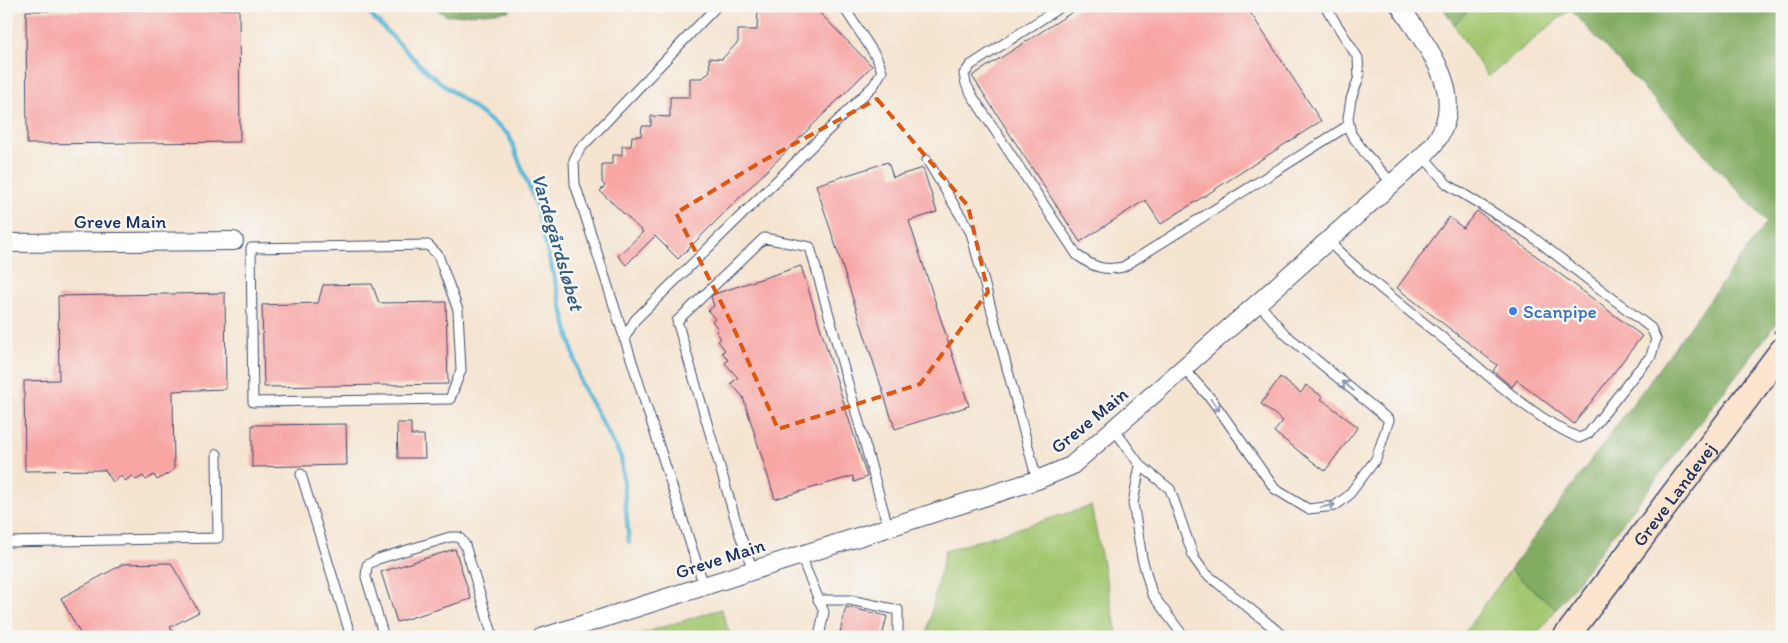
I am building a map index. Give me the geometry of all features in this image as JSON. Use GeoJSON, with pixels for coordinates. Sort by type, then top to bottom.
{"type":"FeatureCollection","features":[{"type":"Feature","properties":{"kind":"street","name":"Greve Main"},"geometry":{"type":"LineString","coordinates":[[544,637],[1038,480],[1071,466],[1423,156],[1438,139],[1447,117],[1448,94],[1442,72],[1400,6]]}},
{"type":"Feature","properties":{"kind":"street","name":"Greve Main"},"geometry":{"type":"LineString","coordinates":[[6,243],[234,241]]}},
{"type":"Feature","properties":{"kind":"street","name":"Greve Landevej"},"geometry":{"type":"LineString","coordinates":[[1566,637],[1782,351]]}},
{"type":"Feature","properties":{"kind":"lane"},"geometry":{"type":"LineString","coordinates":[[704,586],[575,184],[574,160],[580,149],[717,6]]}},
{"type":"Feature","properties":{"kind":"lane"},"geometry":{"type":"LineString","coordinates":[[624,339],[635,320],[874,85],[882,71],[877,58],[842,6]]}},
{"type":"Feature","properties":{"kind":"lane"},"geometry":{"type":"LineString","coordinates":[[1062,6],[971,65],[964,74],[966,84],[973,98],[1077,255],[1097,268],[1110,269],[1123,266],[1349,125]]}},
{"type":"Feature","properties":{"kind":"lane"},"geometry":{"type":"LineString","coordinates":[[1325,6],[1358,58],[1358,77],[1351,99],[1348,118],[1351,134],[1364,153],[1392,183]]}},
{"type":"Feature","properties":{"kind":"lane"},"geometry":{"type":"LineString","coordinates":[[1328,240],[1356,267],[1515,397],[1565,432],[1579,438],[1588,434],[1651,356],[1656,339],[1651,328],[1530,235],[1447,184],[1423,156]]}},
{"type":"Feature","properties":{"kind":"lane"},"geometry":{"type":"LineString","coordinates":[[927,160],[971,233],[1038,480]]}},
{"type":"Feature","properties":{"kind":"lane"},"geometry":{"type":"LineString","coordinates":[[753,570],[740,535],[677,321],[764,238],[810,247],[888,528]]}},
{"type":"Feature","properties":{"kind":"lane"},"geometry":{"type":"LineString","coordinates":[[234,241],[251,248],[428,245],[438,256],[458,310],[461,370],[450,399],[253,402],[251,248]]}},
{"type":"Feature","properties":{"kind":"lane"},"geometry":{"type":"LineString","coordinates":[[1183,368],[1212,400],[1275,489],[1308,509],[1335,506],[1348,496],[1376,459],[1389,420],[1285,334],[1258,303]]}},
{"type":"Feature","properties":{"kind":"lane"},"geometry":{"type":"LineString","coordinates":[[1114,429],[1140,465],[1170,490],[1194,558],[1204,572],[1285,637]]}},
{"type":"Feature","properties":{"kind":"lane"},"geometry":{"type":"LineString","coordinates":[[6,542],[218,538],[217,454]]}},
{"type":"Feature","properties":{"kind":"lane"},"geometry":{"type":"LineString","coordinates":[[1140,465],[1133,503],[1152,594],[1181,634],[1186,637]]}},
{"type":"Feature","properties":{"kind":"lane"},"geometry":{"type":"LineString","coordinates":[[301,474],[351,637]]}},
{"type":"Feature","properties":{"kind":"lane"},"geometry":{"type":"LineString","coordinates":[[384,637],[366,577],[367,566],[378,559],[450,537],[459,537],[465,545],[493,637]]}},
{"type":"Feature","properties":{"kind":"lane"},"geometry":{"type":"LineString","coordinates":[[802,554],[824,612],[819,637]]}},
{"type":"Feature","properties":{"kind":"lane"},"geometry":{"type":"LineString","coordinates":[[818,600],[850,600],[898,610],[898,637]]}},
{"type":"Feature","properties":{"kind":"highlighted area"},"geometry":{"type":"Polygon","coordinates":[[[877,99],[968,206],[988,292],[920,384],[778,429],[731,322],[676,213],[759,163],[877,99]]]}},
{"type":"Feature","properties":{"kind":"green space"},"geometry":{"type":"Polygon","coordinates":[[[432,6],[514,6],[509,11],[447,16],[432,6]]]}},
{"type":"Feature","properties":{"kind":"green space"},"geometry":{"type":"Polygon","coordinates":[[[1442,6],[1473,6],[1454,25],[1442,6]]]}},
{"type":"Feature","properties":{"kind":"green space"},"geometry":{"type":"Polygon","coordinates":[[[1473,6],[1574,6],[1488,77],[1454,25],[1473,6]]]}},
{"type":"Feature","properties":{"kind":"green space"},"geometry":{"type":"Polygon","coordinates":[[[1572,6],[1782,6],[1782,316],[1556,609],[1510,570],[1767,222],[1571,10],[1572,6]]]}},
{"type":"Feature","properties":{"kind":"green space"},"geometry":{"type":"Polygon","coordinates":[[[1091,506],[1118,637],[926,637],[945,551],[1091,506]]]}},
{"type":"Feature","properties":{"kind":"green space"},"geometry":{"type":"Polygon","coordinates":[[[1510,570],[1556,609],[1535,637],[1461,637],[1510,570]]]}},
{"type":"Feature","properties":{"kind":"green space"},"geometry":{"type":"Polygon","coordinates":[[[721,609],[731,637],[631,637],[721,609]]]}},
{"type":"Feature","properties":{"kind":"building"},"geometry":{"type":"Polygon","coordinates":[[[775,6],[813,6],[872,66],[678,259],[655,236],[626,265],[618,256],[643,232],[600,191],[605,186],[602,182],[602,164],[612,164],[612,155],[622,155],[622,146],[631,146],[632,136],[641,136],[642,126],[651,126],[651,116],[670,117],[670,97],[690,97],[690,78],[703,78],[710,71],[709,58],[722,59],[738,42],[738,30],[757,30],[758,10],[771,10],[775,6]]]}},
{"type":"Feature","properties":{"kind":"building"},"geometry":{"type":"Polygon","coordinates":[[[1082,6],[1246,6],[1321,121],[1161,224],[1145,200],[1080,242],[972,76],[1082,6]]]}},
{"type":"Feature","properties":{"kind":"building"},"geometry":{"type":"Polygon","coordinates":[[[239,9],[240,142],[27,144],[26,11],[239,9]]]}},
{"type":"Feature","properties":{"kind":"building"},"geometry":{"type":"Polygon","coordinates":[[[888,162],[893,177],[923,168],[937,212],[909,221],[969,406],[895,429],[816,185],[888,162]]]}},
{"type":"Feature","properties":{"kind":"building"},"geometry":{"type":"Polygon","coordinates":[[[1477,211],[1642,336],[1574,424],[1517,380],[1512,387],[1493,371],[1497,365],[1397,288],[1449,217],[1463,228],[1477,211]]]}},
{"type":"Feature","properties":{"kind":"building"},"geometry":{"type":"Polygon","coordinates":[[[801,266],[867,477],[854,482],[853,476],[775,499],[743,397],[731,383],[738,378],[725,363],[728,360],[722,352],[725,350],[718,341],[721,339],[716,331],[718,329],[712,321],[715,319],[708,311],[714,306],[711,297],[714,294],[801,266]]]}},
{"type":"Feature","properties":{"kind":"building"},"geometry":{"type":"Polygon","coordinates":[[[372,284],[379,303],[446,302],[448,384],[264,387],[262,305],[318,303],[323,285],[372,284]]]}},
{"type":"Feature","properties":{"kind":"building"},"geometry":{"type":"Polygon","coordinates":[[[225,293],[226,389],[173,391],[174,470],[157,480],[154,475],[146,480],[143,476],[136,480],[132,476],[125,481],[121,476],[113,482],[105,470],[25,471],[24,381],[59,380],[58,296],[225,293]]]}},
{"type":"Feature","properties":{"kind":"building"},"geometry":{"type":"Polygon","coordinates":[[[1280,377],[1301,393],[1306,385],[1358,427],[1325,471],[1274,432],[1283,421],[1261,404],[1280,377]]]}},
{"type":"Feature","properties":{"kind":"building"},"geometry":{"type":"Polygon","coordinates":[[[397,423],[411,423],[411,435],[424,435],[425,458],[398,458],[397,423]]]}},
{"type":"Feature","properties":{"kind":"building"},"geometry":{"type":"Polygon","coordinates":[[[346,424],[347,465],[252,467],[252,425],[346,424]]]}},
{"type":"Feature","properties":{"kind":"building"},"geometry":{"type":"Polygon","coordinates":[[[455,549],[471,599],[397,622],[381,572],[455,549]]]}},
{"type":"Feature","properties":{"kind":"building"},"geometry":{"type":"Polygon","coordinates":[[[171,563],[199,612],[170,627],[176,637],[82,637],[61,598],[123,564],[171,563]]]}},
{"type":"Feature","properties":{"kind":"building"},"geometry":{"type":"Polygon","coordinates":[[[846,607],[887,616],[882,637],[839,637],[846,607]]]}},
{"type":"Feature","properties":{"kind":"waterway","name":"Vardegårdsløbet"},"geometry":{"type":"LineString","coordinates":[[362,6],[427,72],[509,135],[536,205],[581,384],[621,457],[629,542]]}},
{"type":"Feature","properties":{"kind":"place","name":"Scanpipe"},"geometry":{"type":"Point","coordinates":[1513,311]}}]}
